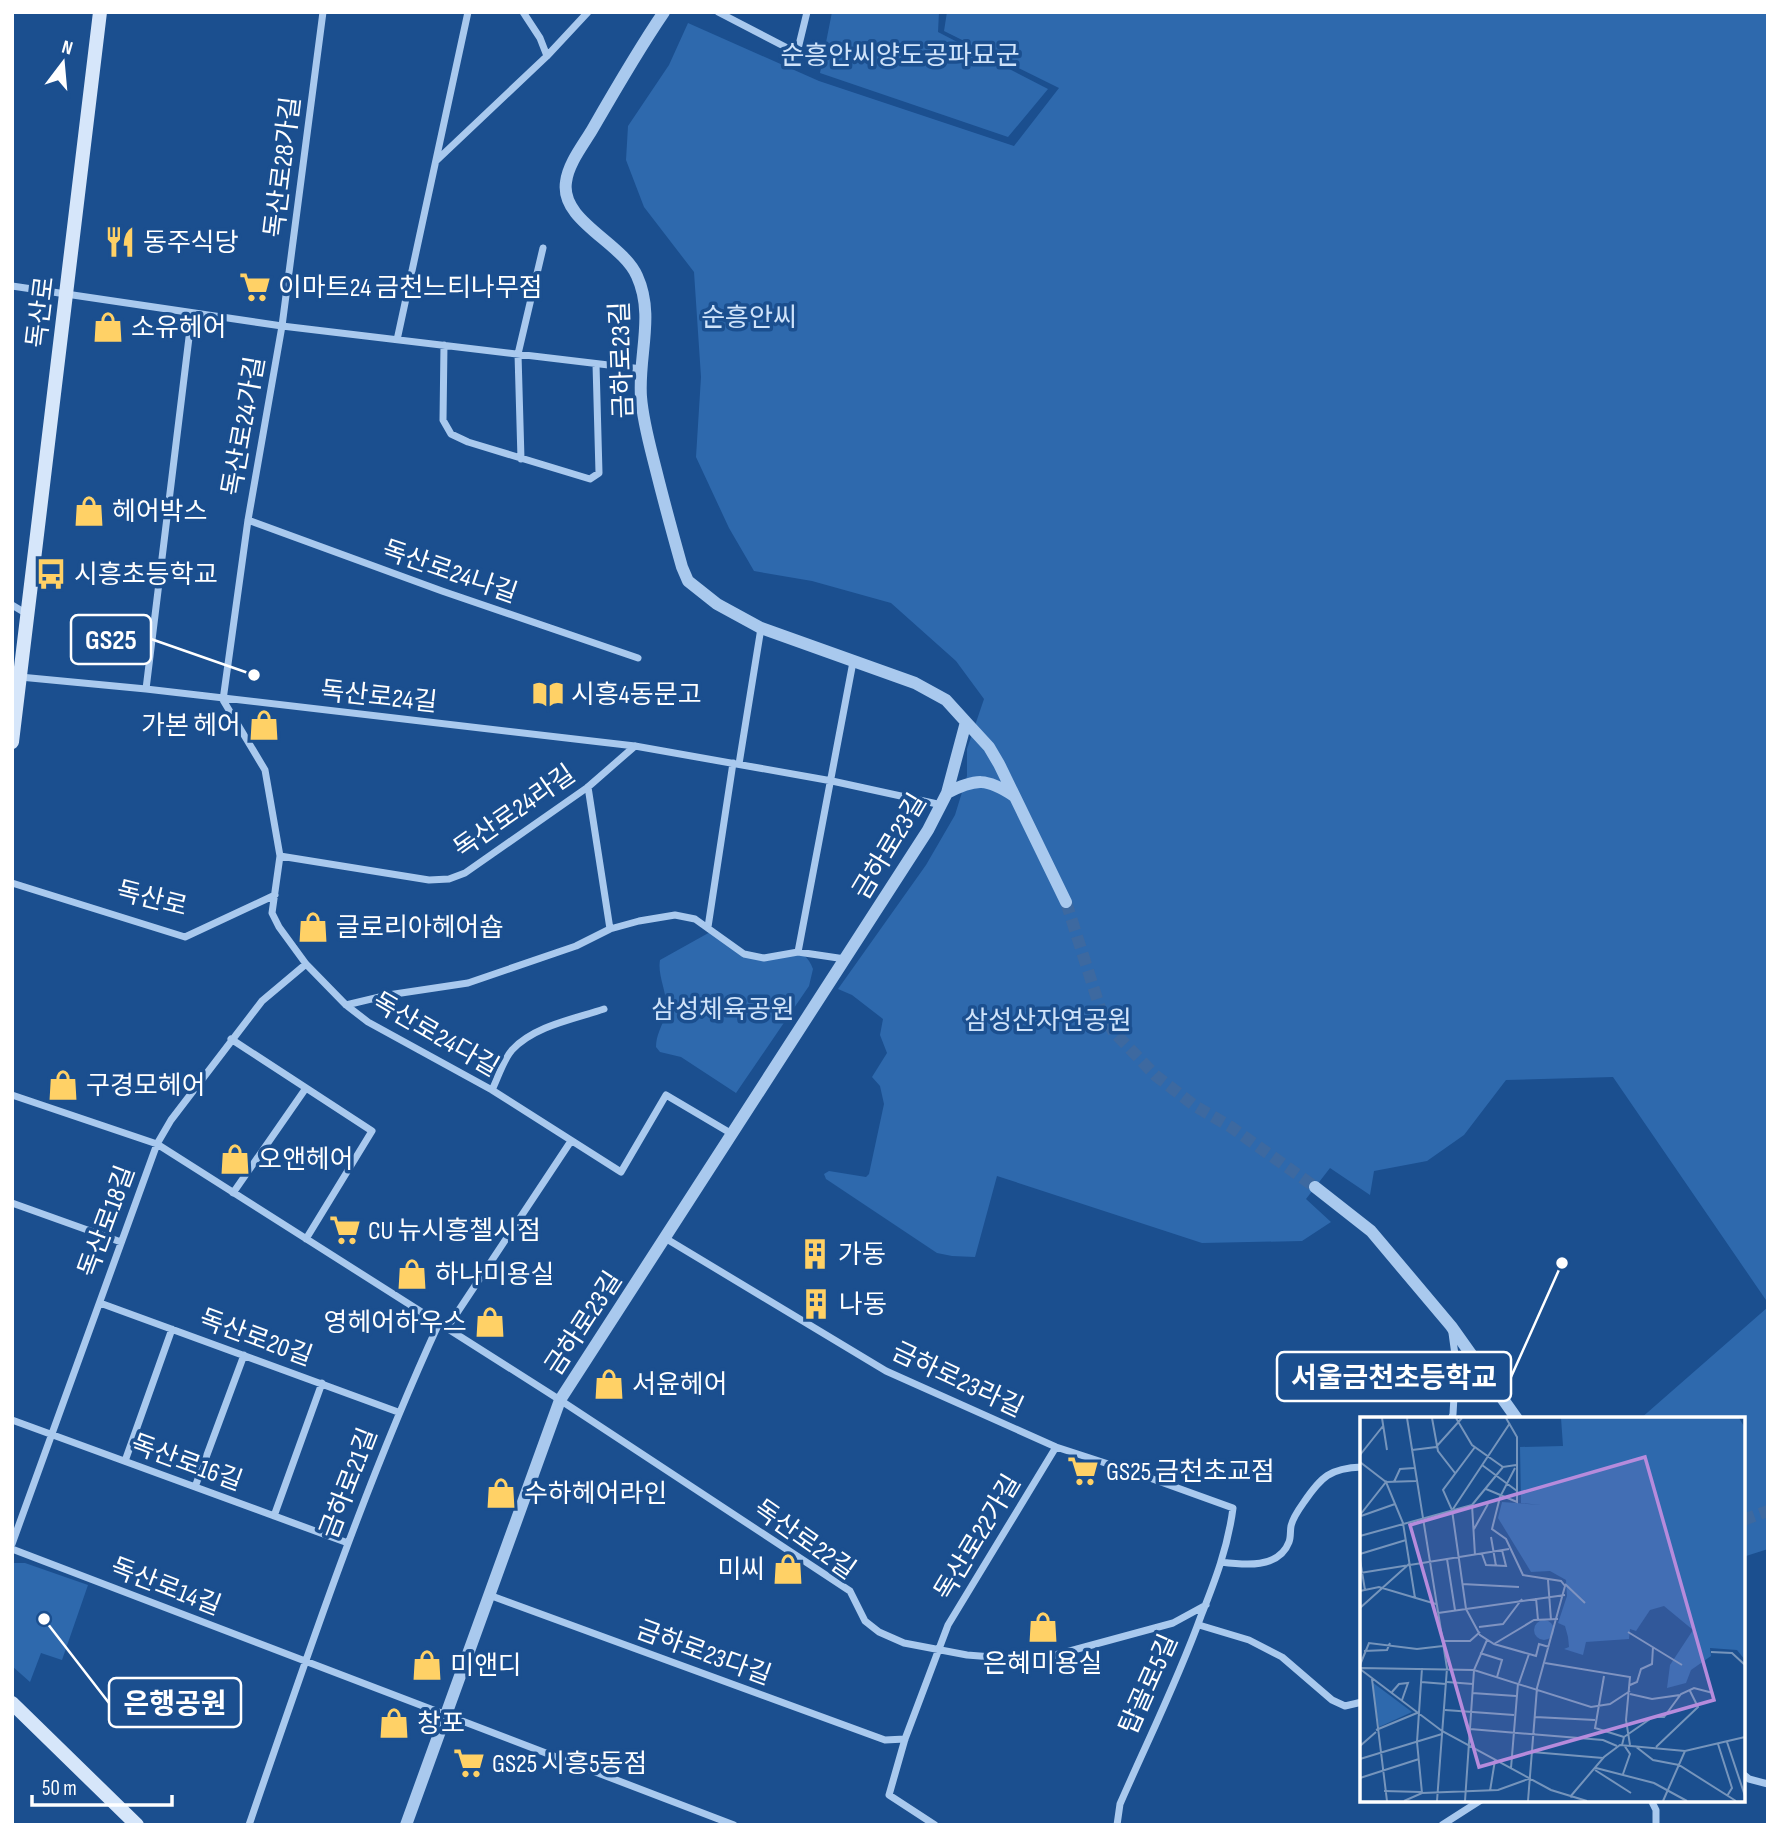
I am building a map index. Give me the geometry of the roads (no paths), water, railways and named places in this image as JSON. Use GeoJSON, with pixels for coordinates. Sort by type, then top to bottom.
{"type":"FeatureCollection","features":[{"type":"Feature","properties":{"kind":"main road","name":"독산로"},"geometry":{"type":"LineString","coordinates":[[12,742],[100,12]]}},
{"type":"Feature","properties":{"kind":"main road"},"geometry":{"type":"LineString","coordinates":[[12,1703],[121,1819],[137,1825]]}},
{"type":"Feature","properties":{"kind":"street","name":"독산로28가길"},"geometry":{"type":"LineString","coordinates":[[282,326],[323,12]]}},
{"type":"Feature","properties":{"kind":"street"},"geometry":{"type":"LineString","coordinates":[[397,340],[468,12]]}},
{"type":"Feature","properties":{"kind":"street"},"geometry":{"type":"LineString","coordinates":[[523,12],[540,38],[547,56]]}},
{"type":"Feature","properties":{"kind":"street"},"geometry":{"type":"LineString","coordinates":[[436,161],[547,56],[588,12]]}},
{"type":"Feature","properties":{"kind":"street","name":"금하로23길"},"geometry":{"type":"LineString","coordinates":[[406,1825],[560,1400],[845,959],[945,799],[965,722],[946,700],[915,683],[761,628],[698,591],[688,581],[682,568],[645,424],[641,394],[646,326],[643,295],[637,275],[618,250],[574,211],[566,197],[566,181],[582,147],[664,12]]}},
{"type":"Feature","properties":{"kind":"street"},"geometry":{"type":"LineString","coordinates":[[718,12],[797,53],[807,12]]}},
{"type":"Feature","properties":{"kind":"street"},"geometry":{"type":"LineString","coordinates":[[522,459],[517,354],[543,248]]}},
{"type":"Feature","properties":{"kind":"street"},"geometry":{"type":"LineString","coordinates":[[12,286],[282,326],[643,370]]}},
{"type":"Feature","properties":{"kind":"street"},"geometry":{"type":"LineString","coordinates":[[146,690],[192,313]]}},
{"type":"Feature","properties":{"kind":"street","name":"독산로24가길"},"geometry":{"type":"LineString","coordinates":[[222,700],[248,520],[282,326]]}},
{"type":"Feature","properties":{"kind":"street"},"geometry":{"type":"LineString","coordinates":[[444,345],[443,421],[451,434],[468,442],[575,476],[590,478],[599,473],[596,364]]}},
{"type":"Feature","properties":{"kind":"street","name":"독산로24나길"},"geometry":{"type":"LineString","coordinates":[[248,520],[442,591],[638,658]]}},
{"type":"Feature","properties":{"kind":"street"},"geometry":{"type":"LineString","coordinates":[[12,604],[27,614]]}},
{"type":"Feature","properties":{"kind":"street"},"geometry":{"type":"LineString","coordinates":[[708,928],[761,628]]}},
{"type":"Feature","properties":{"kind":"street"},"geometry":{"type":"LineString","coordinates":[[799,952],[853,662]]}},
{"type":"Feature","properties":{"kind":"street","name":"독산로24길"},"geometry":{"type":"LineString","coordinates":[[20,677],[635,746],[945,799]]}},
{"type":"Feature","properties":{"kind":"street","name":"독산로24다길"},"geometry":{"type":"LineString","coordinates":[[222,700],[265,770],[280,856],[272,913],[306,964],[346,1005],[368,1022],[492,1090],[621,1172],[666,1095],[732,1134]]}},
{"type":"Feature","properties":{"kind":"street"},"geometry":{"type":"LineString","coordinates":[[965,722],[989,747],[1066,902]]}},
{"type":"Feature","properties":{"kind":"street","name":"독산로24라길"},"geometry":{"type":"LineString","coordinates":[[280,856],[429,880],[449,880],[465,873],[588,787],[635,746]]}},
{"type":"Feature","properties":{"kind":"street"},"geometry":{"type":"LineString","coordinates":[[945,799],[968,782],[980,781],[999,786],[1014,796]]}},
{"type":"Feature","properties":{"kind":"street"},"geometry":{"type":"LineString","coordinates":[[588,787],[610,929]]}},
{"type":"Feature","properties":{"kind":"street","name":"독산로"},"geometry":{"type":"LineString","coordinates":[[12,883],[185,937],[275,895]]}},
{"type":"Feature","properties":{"kind":"street"},"geometry":{"type":"LineString","coordinates":[[346,1005],[388,995],[468,983],[576,946],[610,929],[675,915],[695,919],[744,954],[764,958],[799,952],[845,959]]}},
{"type":"Feature","properties":{"kind":"street","name":"독산로18길"},"geometry":{"type":"LineString","coordinates":[[12,1547],[157,1144],[171,1120],[262,1001],[306,964]]}},
{"type":"Feature","properties":{"kind":"street"},"geometry":{"type":"LineString","coordinates":[[492,1090],[510,1052],[524,1040],[551,1027],[604,1009]]}},
{"type":"Feature","properties":{"kind":"street"},"geometry":{"type":"LineString","coordinates":[[231,1039],[373,1131],[306,1239]]}},
{"type":"Feature","properties":{"kind":"street"},"geometry":{"type":"LineString","coordinates":[[233,1193],[306,1088]]}},
{"type":"Feature","properties":{"kind":"street","name":"독산로22길"},"geometry":{"type":"LineString","coordinates":[[12,1095],[157,1144],[560,1400],[850,1591],[865,1621],[879,1632],[904,1643],[997,1658],[1044,1658],[1173,1623],[1206,1605]]}},
{"type":"Feature","properties":{"kind":"street"},"geometry":{"type":"LineString","coordinates":[[447,1328],[571,1142]]}},
{"type":"Feature","properties":{"kind":"street"},"geometry":{"type":"LineString","coordinates":[[1315,1186],[1371,1231],[1451,1326],[1516,1417]]}},
{"type":"Feature","properties":{"kind":"street"},"geometry":{"type":"LineString","coordinates":[[12,1203],[121,1242]]}},
{"type":"Feature","properties":{"kind":"street","name":"금하로23라길"},"geometry":{"type":"LineString","coordinates":[[665,1238],[886,1371],[1056,1447]]}},
{"type":"Feature","properties":{"kind":"street","name":"독산로20길"},"geometry":{"type":"LineString","coordinates":[[100,1303],[398,1412]]}},
{"type":"Feature","properties":{"kind":"street","name":"금하로21길"},"geometry":{"type":"LineString","coordinates":[[249,1825],[348,1544],[398,1412],[439,1323]]}},
{"type":"Feature","properties":{"kind":"street"},"geometry":{"type":"LineString","coordinates":[[1451,1326],[1456,1362],[1452,1417]]}},
{"type":"Feature","properties":{"kind":"street"},"geometry":{"type":"LineString","coordinates":[[125,1461],[173,1329]]}},
{"type":"Feature","properties":{"kind":"street"},"geometry":{"type":"LineString","coordinates":[[195,1487],[244,1355]]}},
{"type":"Feature","properties":{"kind":"street"},"geometry":{"type":"LineString","coordinates":[[274,1516],[322,1383]]}},
{"type":"Feature","properties":{"kind":"street","name":"독산로16길"},"geometry":{"type":"LineString","coordinates":[[12,1420],[348,1544]]}},
{"type":"Feature","properties":{"kind":"street","name":"탑골로5길"},"geometry":{"type":"LineString","coordinates":[[1056,1447],[1136,1472],[1233,1508],[1230,1533],[1199,1625],[1120,1804],[1117,1825]]}},
{"type":"Feature","properties":{"kind":"street","name":"독산로22가길"},"geometry":{"type":"LineString","coordinates":[[935,1825],[890,1795],[905,1738],[948,1625],[1056,1447]]}},
{"type":"Feature","properties":{"kind":"street"},"geometry":{"type":"LineString","coordinates":[[1221,1562],[1260,1565],[1276,1557],[1289,1543],[1291,1524],[1318,1481],[1347,1468],[1360,1467]]}},
{"type":"Feature","properties":{"kind":"street","name":"독산로14길"},"geometry":{"type":"LineString","coordinates":[[12,1547],[305,1662]]}},
{"type":"Feature","properties":{"kind":"street","name":"금하로23다길"},"geometry":{"type":"LineString","coordinates":[[489,1595],[885,1740],[905,1738]]}},
{"type":"Feature","properties":{"kind":"street"},"geometry":{"type":"LineString","coordinates":[[1199,1625],[1249,1640],[1282,1657],[1332,1700],[1345,1706],[1360,1702]]}},
{"type":"Feature","properties":{"kind":"street"},"geometry":{"type":"LineString","coordinates":[[305,1662],[734,1825]]}},
{"type":"Feature","properties":{"kind":"street"},"geometry":{"type":"LineString","coordinates":[[1745,1776],[1768,1784]]}},
{"type":"Feature","properties":{"kind":"street"},"geometry":{"type":"LineString","coordinates":[[1442,1825],[1478,1802]]}},
{"type":"Feature","properties":{"kind":"street"},"geometry":{"type":"LineString","coordinates":[[1652,1802],[1656,1811],[1656,1825]]}},
{"type":"Feature","properties":{"kind":"tunnel"},"geometry":{"type":"LineString","coordinates":[[1066,902],[1100,1008],[1113,1031],[1155,1075],[1195,1106],[1231,1127],[1315,1187]]}},
{"type":"Feature","properties":{"kind":"tunnel"},"geometry":{"type":"LineString","coordinates":[[1745,1519],[1768,1511]]}},
{"type":"Feature","properties":{"kind":"place","name":"동주식당"},"geometry":{"type":"Point","coordinates":[120,242]}},
{"type":"Feature","properties":{"kind":"place","name":"이마트24 금천느티나무점"},"geometry":{"type":"Point","coordinates":[255,287]}},
{"type":"Feature","properties":{"kind":"place","name":"소유헤어"},"geometry":{"type":"Point","coordinates":[108,327]}},
{"type":"Feature","properties":{"kind":"place","name":"헤어박스"},"geometry":{"type":"Point","coordinates":[89,511]}},
{"type":"Feature","properties":{"kind":"place","name":"시흥초등학교"},"geometry":{"type":"Point","coordinates":[51,574]}},
{"type":"Feature","properties":{"kind":"place","name":"GS25"},"geometry":{"type":"Point","coordinates":[254,675]}},
{"type":"Feature","properties":{"kind":"place","name":"시흥4동문고"},"geometry":{"type":"Point","coordinates":[548,694]}},
{"type":"Feature","properties":{"kind":"place","name":"가본 헤어"},"geometry":{"type":"Point","coordinates":[264,725]}},
{"type":"Feature","properties":{"kind":"place","name":"글로리아헤어숍"},"geometry":{"type":"Point","coordinates":[313,927]}},
{"type":"Feature","properties":{"kind":"place","name":"구경모헤어"},"geometry":{"type":"Point","coordinates":[63,1085]}},
{"type":"Feature","properties":{"kind":"place","name":"오앤헤어"},"geometry":{"type":"Point","coordinates":[235,1159]}},
{"type":"Feature","properties":{"kind":"place","name":"CU 뉴시흥첼시점"},"geometry":{"type":"Point","coordinates":[345,1230]}},
{"type":"Feature","properties":{"kind":"place","name":"가동"},"geometry":{"type":"Point","coordinates":[815,1254]}},
{"type":"Feature","properties":{"kind":"place","name":"서울금천초등학교"},"geometry":{"type":"Point","coordinates":[1562,1263]}},
{"type":"Feature","properties":{"kind":"place","name":"하나미용실"},"geometry":{"type":"Point","coordinates":[412,1274]}},
{"type":"Feature","properties":{"kind":"place","name":"나동"},"geometry":{"type":"Point","coordinates":[816,1304]}},
{"type":"Feature","properties":{"kind":"place","name":"영헤어하우스"},"geometry":{"type":"Point","coordinates":[490,1322]}},
{"type":"Feature","properties":{"kind":"place","name":"서윤헤어"},"geometry":{"type":"Point","coordinates":[609,1384]}},
{"type":"Feature","properties":{"kind":"place","name":"GS25 금천초교점"},"geometry":{"type":"Point","coordinates":[1083,1471]}},
{"type":"Feature","properties":{"kind":"place","name":"수하헤어라인"},"geometry":{"type":"Point","coordinates":[501,1493]}},
{"type":"Feature","properties":{"kind":"place","name":"미씨"},"geometry":{"type":"Point","coordinates":[788,1569]}},
{"type":"Feature","properties":{"kind":"place","name":"은행공원"},"geometry":{"type":"Point","coordinates":[44,1619]}},
{"type":"Feature","properties":{"kind":"place","name":"은혜미용실"},"geometry":{"type":"Point","coordinates":[1043,1627]}},
{"type":"Feature","properties":{"kind":"place","name":"미앤디"},"geometry":{"type":"Point","coordinates":[427,1665]}},
{"type":"Feature","properties":{"kind":"place","name":"창포"},"geometry":{"type":"Point","coordinates":[394,1723]}},
{"type":"Feature","properties":{"kind":"place","name":"GS25 시흥5동점"},"geometry":{"type":"Point","coordinates":[469,1763]}},
{"type":"Feature","properties":{"kind":"park label","name":"순흥안씨양도공파묘군"},"geometry":{"type":"Point","coordinates":[900,55]}},
{"type":"Feature","properties":{"kind":"park label","name":"순흥안씨"},"geometry":{"type":"Point","coordinates":[749,317]}},
{"type":"Feature","properties":{"kind":"park label","name":"삼성체육공원"},"geometry":{"type":"Point","coordinates":[723,1009]}},
{"type":"Feature","properties":{"kind":"park label","name":"삼성산자연공원"},"geometry":{"type":"Point","coordinates":[1048,1020]}}]}
